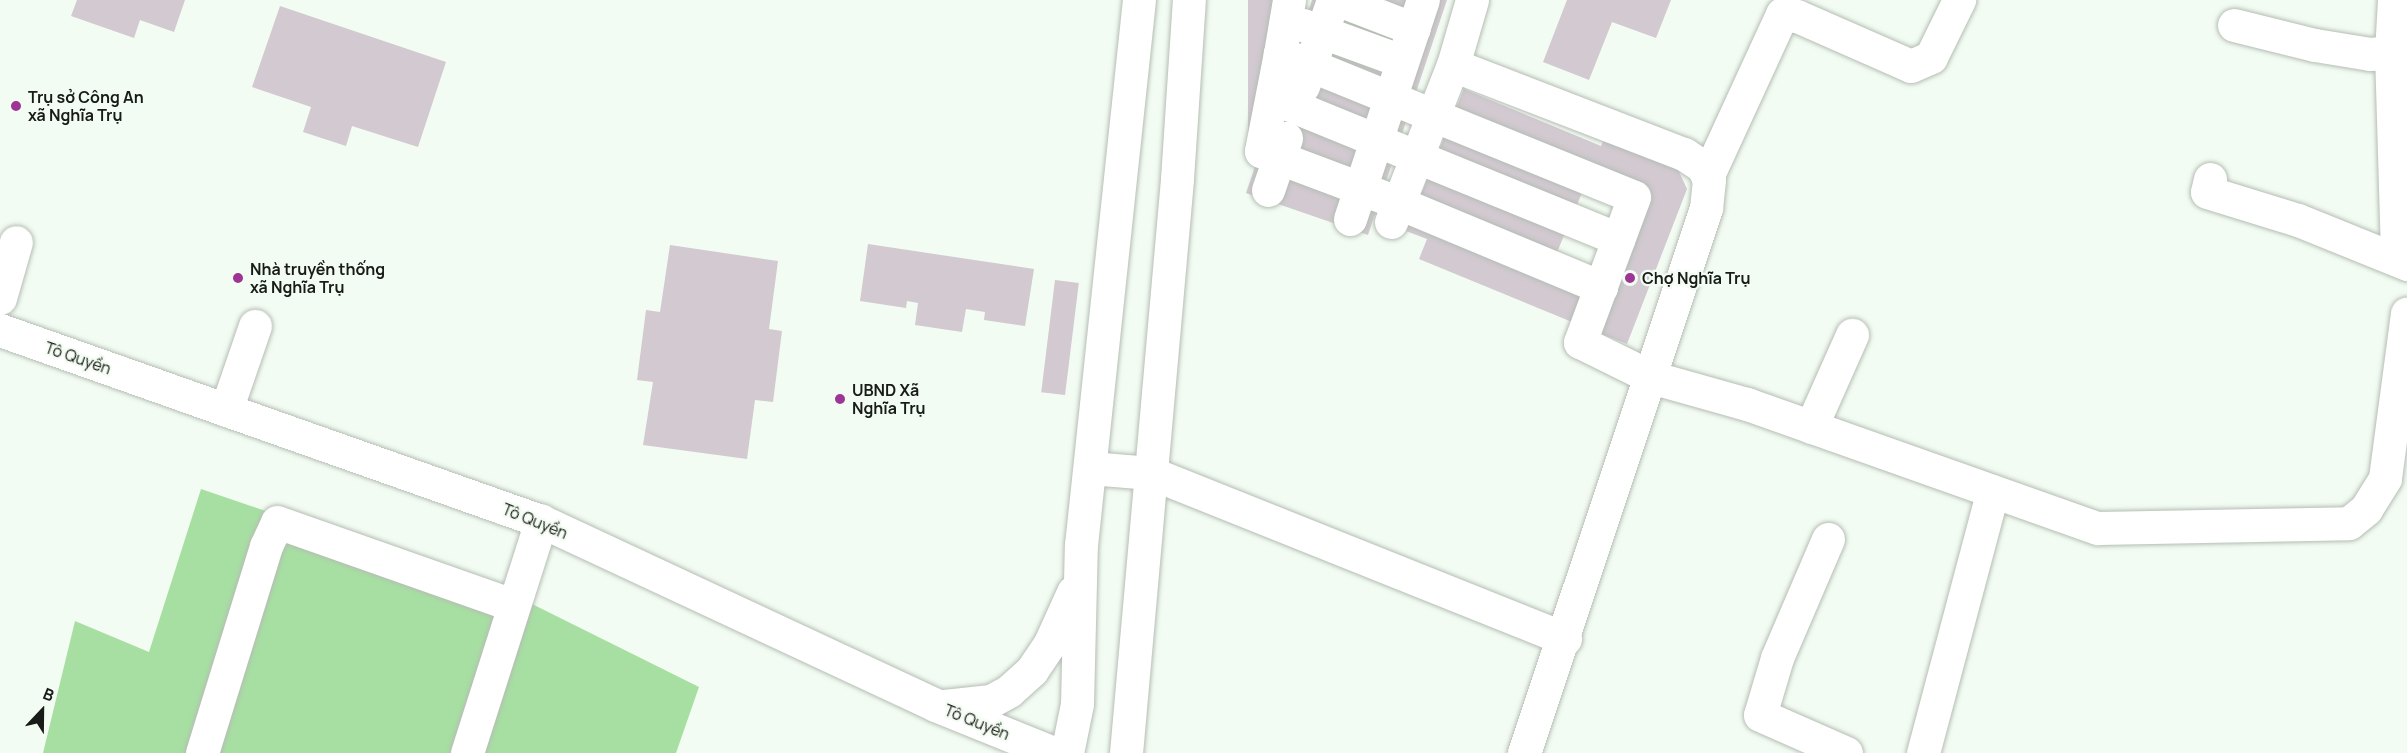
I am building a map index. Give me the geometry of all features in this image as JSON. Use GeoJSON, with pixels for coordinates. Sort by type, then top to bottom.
{"type":"FeatureCollection","features":[{"type":"Feature","properties":{"kind":"street"},"geometry":{"type":"LineString","coordinates":[[1067,753],[1077,704],[1079,570],[1139,0]]}},
{"type":"Feature","properties":{"kind":"street"},"geometry":{"type":"LineString","coordinates":[[1126,753],[1189,0]]}},
{"type":"Feature","properties":{"kind":"street"},"geometry":{"type":"LineString","coordinates":[[1333,0],[1311,65],[1285,103],[1261,151],[1361,188],[1395,212],[1429,215],[1602,287]]}},
{"type":"Feature","properties":{"kind":"street"},"geometry":{"type":"LineString","coordinates":[[1339,0],[1418,15],[1350,219]]}},
{"type":"Feature","properties":{"kind":"street"},"geometry":{"type":"LineString","coordinates":[[1395,212],[1435,115],[1453,65],[1472,0]]}},
{"type":"Feature","properties":{"kind":"street"},"geometry":{"type":"LineString","coordinates":[[1524,753],[1565,639],[1706,208],[1708,175],[1782,14],[1797,16],[1911,66],[1931,57],[1959,0]]}},
{"type":"Feature","properties":{"kind":"street"},"geometry":{"type":"LineString","coordinates":[[2210,179],[2207,192],[2298,220],[2402,262],[2391,52],[2394,0]]}},
{"type":"Feature","properties":{"kind":"street"},"geometry":{"type":"LineString","coordinates":[[1285,103],[1280,53],[1288,9],[1322,32],[1402,61]]}},
{"type":"Feature","properties":{"kind":"street"},"geometry":{"type":"LineString","coordinates":[[2234,24],[2315,45],[2370,54],[2391,52]]}},
{"type":"Feature","properties":{"kind":"street"},"geometry":{"type":"LineString","coordinates":[[1280,53],[1517,147],[1634,197],[1580,342],[1651,377],[1747,404],[1992,493],[2098,528],[2349,523],[2366,509],[2385,478],[2407,313]]}},
{"type":"Feature","properties":{"kind":"street"},"geometry":{"type":"LineString","coordinates":[[1453,65],[1684,154],[1708,175]]}},
{"type":"Feature","properties":{"kind":"street"},"geometry":{"type":"LineString","coordinates":[[1285,103],[1449,168],[1618,239]]}},
{"type":"Feature","properties":{"kind":"street"},"geometry":{"type":"LineString","coordinates":[[1429,215],[1466,127]]}},
{"type":"Feature","properties":{"kind":"street"},"geometry":{"type":"LineString","coordinates":[[1481,237],[1517,147]]}},
{"type":"Feature","properties":{"kind":"street"},"geometry":{"type":"LineString","coordinates":[[1268,190],[1279,157]]}},
{"type":"Feature","properties":{"kind":"street"},"geometry":{"type":"LineString","coordinates":[[1542,262],[1578,172]]}},
{"type":"Feature","properties":{"kind":"street"},"geometry":{"type":"LineString","coordinates":[[0,298],[16,242]]}},
{"type":"Feature","properties":{"kind":"street"},"geometry":{"type":"LineString","coordinates":[[226,410],[255,326]]}},
{"type":"Feature","properties":{"kind":"street","name":"Tô Quyền"},"geometry":{"type":"LineString","coordinates":[[0,330],[541,521],[935,705],[1054,753]]}},
{"type":"Feature","properties":{"kind":"street"},"geometry":{"type":"LineString","coordinates":[[1811,427],[1852,335]]}},
{"type":"Feature","properties":{"kind":"street"},"geometry":{"type":"LineString","coordinates":[[1090,468],[1151,473],[1565,639]]}},
{"type":"Feature","properties":{"kind":"street"},"geometry":{"type":"LineString","coordinates":[[1923,753],[1992,493]]}},
{"type":"Feature","properties":{"kind":"street"},"geometry":{"type":"LineString","coordinates":[[467,753],[541,521]]}},
{"type":"Feature","properties":{"kind":"street"},"geometry":{"type":"LineString","coordinates":[[202,753],[266,546],[277,522],[513,605]]}},
{"type":"Feature","properties":{"kind":"street"},"geometry":{"type":"LineString","coordinates":[[1828,539],[1778,658],[1755,726],[1846,753]]}},
{"type":"Feature","properties":{"kind":"street"},"geometry":{"type":"LineString","coordinates":[[935,705],[955,707],[991,701],[1032,669],[1060,628],[1079,570]]}},
{"type":"Feature","properties":{"kind":"green space"},"geometry":{"type":"Polygon","coordinates":[[[201,489],[516,596],[699,687],[676,753],[43,753],[75,621],[149,652],[201,489]]]}},
{"type":"Feature","properties":{"kind":"building"},"geometry":{"type":"Polygon","coordinates":[[[77,0],[185,0],[174,32],[140,20],[134,38],[71,16],[77,0]]]}},
{"type":"Feature","properties":{"kind":"building"},"geometry":{"type":"Polygon","coordinates":[[[1248,0],[1275,0],[1275,138],[1248,138],[1248,0]]]}},
{"type":"Feature","properties":{"kind":"building"},"geometry":{"type":"Polygon","coordinates":[[[1312,0],[1447,0],[1368,235],[1246,193],[1312,0]]]}},
{"type":"Feature","properties":{"kind":"building"},"geometry":{"type":"Polygon","coordinates":[[[1567,0],[1671,0],[1656,38],[1612,22],[1589,80],[1543,62],[1567,0]]]}},
{"type":"Feature","properties":{"kind":"building"},"geometry":{"type":"Polygon","coordinates":[[[280,6],[446,62],[418,147],[352,126],[346,146],[303,132],[311,107],[252,87],[280,6]]]}},
{"type":"Feature","properties":{"kind":"building"},"geometry":{"type":"Polygon","coordinates":[[[1464,89],[1601,146],[1605,137],[1676,165],[1687,189],[1627,344],[1594,331],[1648,192],[1592,169],[1547,276],[1590,294],[1577,324],[1419,259],[1427,239],[1406,231],[1464,89]]]}},
{"type":"Feature","properties":{"kind":"building"},"geometry":{"type":"Polygon","coordinates":[[[868,244],[1034,269],[1025,326],[984,320],[985,312],[966,309],[962,332],[915,325],[918,303],[907,301],[906,308],[860,301],[868,244]]]}},
{"type":"Feature","properties":{"kind":"building"},"geometry":{"type":"Polygon","coordinates":[[[670,245],[778,261],[769,329],[782,331],[773,402],[755,400],[747,459],[643,445],[653,382],[637,380],[646,310],[660,312],[670,245]]]}},
{"type":"Feature","properties":{"kind":"building"},"geometry":{"type":"Polygon","coordinates":[[[1055,280],[1079,283],[1065,395],[1041,392],[1055,280]]]}},
{"type":"Feature","properties":{"kind":"place","name":"Trụ sở Công An xã Nghĩa Trụ"},"geometry":{"type":"Point","coordinates":[16,106]}},
{"type":"Feature","properties":{"kind":"place","name":"Nhà truyền thống xã Nghĩa Trụ"},"geometry":{"type":"Point","coordinates":[238,278]}},
{"type":"Feature","properties":{"kind":"place","name":"Chợ Nghĩa Trụ"},"geometry":{"type":"Point","coordinates":[1630,278]}},
{"type":"Feature","properties":{"kind":"place","name":"UBND Xã Nghĩa Trụ"},"geometry":{"type":"Point","coordinates":[840,399]}}]}
